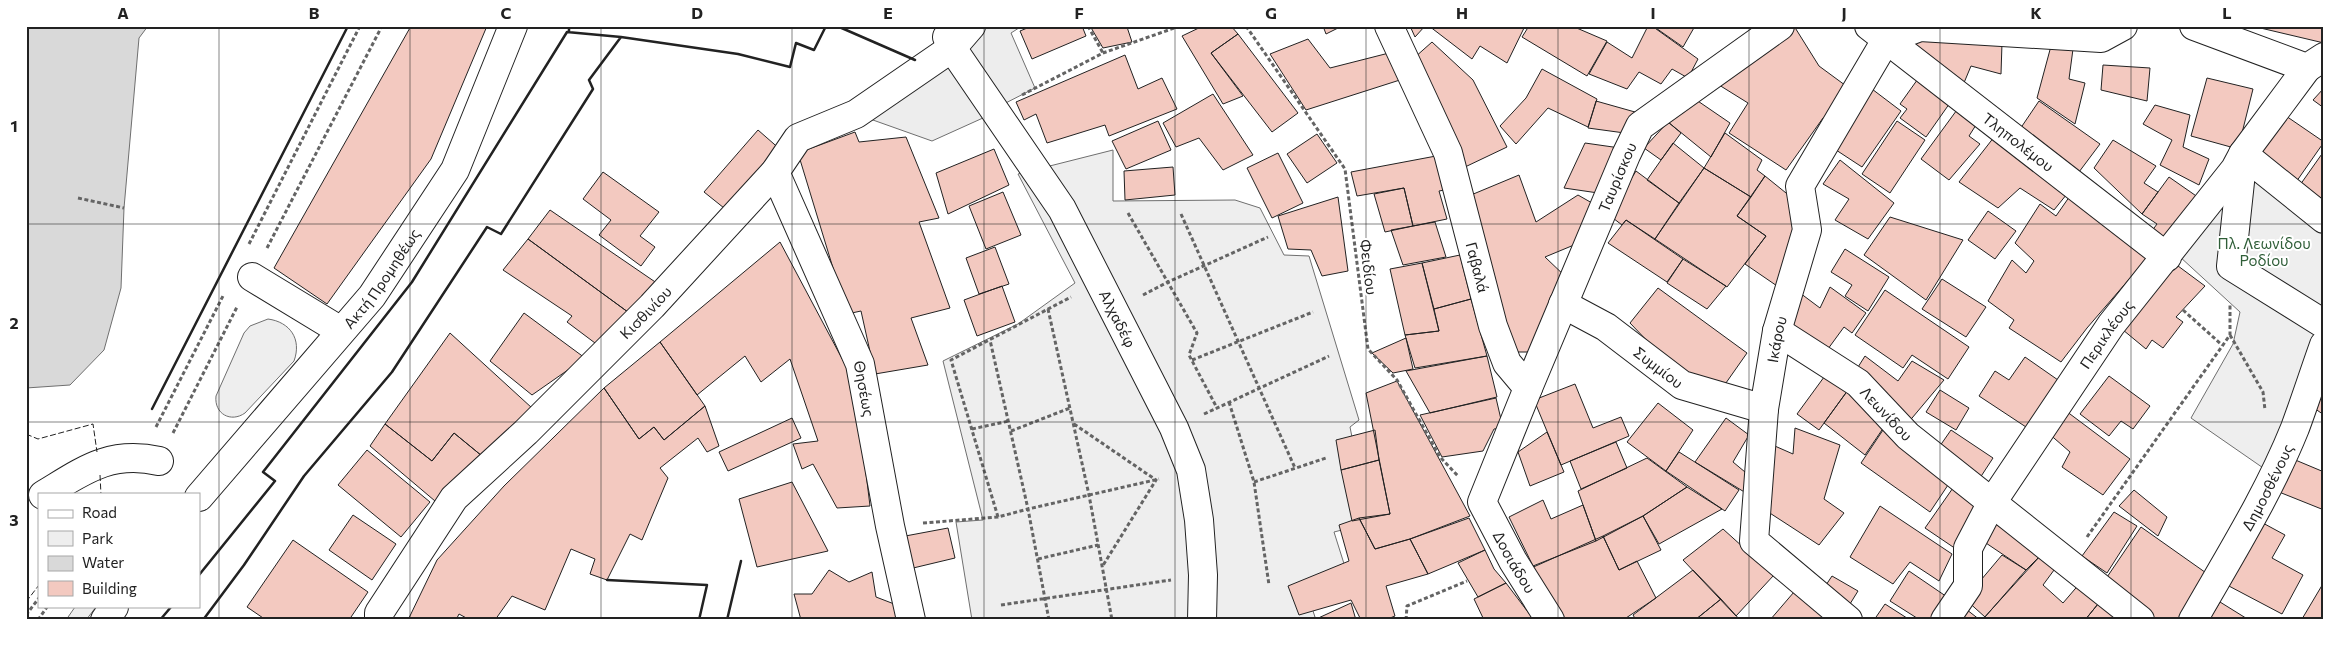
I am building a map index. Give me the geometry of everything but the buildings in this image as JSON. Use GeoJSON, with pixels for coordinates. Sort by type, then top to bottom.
{"type":"FeatureCollection","features":[{"type":"Feature","properties":{"kind":"street","name":"Ακτή Προμηθέως"},"geometry":{"type":"LineString","coordinates":[[200,496],[372,296],[455,170],[513,26]]}},
{"type":"Feature","properties":{"kind":"street","name":"Γαβαλά"},"geometry":{"type":"LineString","coordinates":[[1389,26],[1448,153],[1493,326],[1507,363],[1528,388]]}},
{"type":"Feature","properties":{"kind":"street","name":"Ταυρίσκου"},"geometry":{"type":"LineString","coordinates":[[1528,388],[1640,126],[1780,26]]}},
{"type":"Feature","properties":{"kind":"street"},"geometry":{"type":"LineString","coordinates":[[1878,33],[1920,27],[2102,38],[2123,26]]}},
{"type":"Feature","properties":{"kind":"street"},"geometry":{"type":"LineString","coordinates":[[2194,26],[2316,63]]}},
{"type":"Feature","properties":{"kind":"street","name":"Τληπολέμου"},"geometry":{"type":"LineString","coordinates":[[1878,33],[2167,256]]}},
{"type":"Feature","properties":{"kind":"street","name":"Ικάρου"},"geometry":{"type":"LineString","coordinates":[[1848,620],[1754,541],[1764,409],[1777,331],[1806,230],[1800,186],[1878,33]]}},
{"type":"Feature","properties":{"kind":"street","name":"Αλχαδέφ"},"geometry":{"type":"LineString","coordinates":[[957,37],[994,109],[1062,209],[1174,428],[1191,470],[1199,520],[1203,575],[1202,620]]}},
{"type":"Feature","properties":{"kind":"street","name":"Κισθινίου"},"geometry":{"type":"LineString","coordinates":[[379,620],[380,613],[454,498],[526,432],[652,306],[775,172],[798,138],[856,114],[957,37]]}},
{"type":"Feature","properties":{"kind":"street","name":"Περικλέους"},"geometry":{"type":"LineString","coordinates":[[1945,620],[1968,586],[1968,548],[1991,504],[2111,325],[2167,256],[2235,169],[2243,154],[2316,63]]}},
{"type":"Feature","properties":{"kind":"street"},"geometry":{"type":"LineString","coordinates":[[2243,154],[2324,219]]}},
{"type":"Feature","properties":{"kind":"street"},"geometry":{"type":"LineString","coordinates":[[2243,154],[2230,266],[2324,324]]}},
{"type":"Feature","properties":{"kind":"street","name":"Θησέως"},"geometry":{"type":"LineString","coordinates":[[775,172],[860,364],[890,526],[911,620]]}},
{"type":"Feature","properties":{"kind":"street"},"geometry":{"type":"LineString","coordinates":[[252,277],[341,331]]}},
{"type":"Feature","properties":{"kind":"street","name":"Συμμίου"},"geometry":{"type":"LineString","coordinates":[[1563,304],[1606,327],[1682,385],[1764,409]]}},
{"type":"Feature","properties":{"kind":"street","name":"Λεωνίδου"},"geometry":{"type":"LineString","coordinates":[[1777,331],[1858,383],[1908,436],[1991,504],[2069,562],[2140,620]]}},
{"type":"Feature","properties":{"kind":"street","name":"Δημοσθένους"},"geometry":{"type":"LineString","coordinates":[[2193,620],[2273,476],[2294,428],[2324,345]]}},
{"type":"Feature","properties":{"kind":"street"},"geometry":{"type":"LineString","coordinates":[[1482,502],[1528,388]]}},
{"type":"Feature","properties":{"kind":"street"},"geometry":{"type":"LineString","coordinates":[[46,493],[99,462],[141,457],[159,461]]}},
{"type":"Feature","properties":{"kind":"street"},"geometry":{"type":"LineString","coordinates":[[26,504],[38,498]]}},
{"type":"Feature","properties":{"kind":"street","name":"Δοσιάδου"},"geometry":{"type":"LineString","coordinates":[[1482,502],[1513,561],[1550,620]]}},
{"type":"Feature","properties":{"kind":"street"},"geometry":{"type":"LineString","coordinates":[[105,620],[113,608]]}},
{"type":"Feature","properties":{"kind":"path"},"geometry":{"type":"LineString","coordinates":[[1088,26],[1103,53]]}},
{"type":"Feature","properties":{"kind":"path"},"geometry":{"type":"LineString","coordinates":[[994,109],[1103,53],[1180,26]]}},
{"type":"Feature","properties":{"kind":"path","name":"Φειδίου"},"geometry":{"type":"LineString","coordinates":[[1246,26],[1345,169],[1368,349],[1397,380],[1440,457],[1482,502]]}},
{"type":"Feature","properties":{"kind":"path"},"geometry":{"type":"LineString","coordinates":[[78,198],[124,208]]}},
{"type":"Feature","properties":{"kind":"path"},"geometry":{"type":"LineString","coordinates":[[1128,213],[1197,333],[1189,355],[1217,408]]}},
{"type":"Feature","properties":{"kind":"path"},"geometry":{"type":"LineString","coordinates":[[1182,214],[1240,340],[1295,468]]}},
{"type":"Feature","properties":{"kind":"path"},"geometry":{"type":"LineString","coordinates":[[1114,312],[1168,282],[1268,237]]}},
{"type":"Feature","properties":{"kind":"path"},"geometry":{"type":"LineString","coordinates":[[2230,266],[2230,335],[2263,392],[2266,420]]}},
{"type":"Feature","properties":{"kind":"path"},"geometry":{"type":"LineString","coordinates":[[998,517],[951,360],[1099,282]]}},
{"type":"Feature","properties":{"kind":"path"},"geometry":{"type":"LineString","coordinates":[[1048,309],[1089,495],[1112,620]]}},
{"type":"Feature","properties":{"kind":"path"},"geometry":{"type":"LineString","coordinates":[[2183,310],[2222,346]]}},
{"type":"Feature","properties":{"kind":"path"},"geometry":{"type":"LineString","coordinates":[[1192,360],[1313,312]]}},
{"type":"Feature","properties":{"kind":"path"},"geometry":{"type":"LineString","coordinates":[[2069,562],[2230,335]]}},
{"type":"Feature","properties":{"kind":"path"},"geometry":{"type":"LineString","coordinates":[[990,340],[1028,509],[1049,620]]}},
{"type":"Feature","properties":{"kind":"path"},"geometry":{"type":"LineString","coordinates":[[1174,428],[1329,356]]}},
{"type":"Feature","properties":{"kind":"path"},"geometry":{"type":"LineString","coordinates":[[1229,402],[1254,482],[1269,585]]}},
{"type":"Feature","properties":{"kind":"path"},"geometry":{"type":"LineString","coordinates":[[1011,430],[1070,408]]}},
{"type":"Feature","properties":{"kind":"path"},"geometry":{"type":"LineString","coordinates":[[972,429],[1009,421]]}},
{"type":"Feature","properties":{"kind":"path"},"geometry":{"type":"LineString","coordinates":[[1074,424],[1156,480]]}},
{"type":"Feature","properties":{"kind":"path"},"geometry":{"type":"LineString","coordinates":[[1254,482],[1326,458]]}},
{"type":"Feature","properties":{"kind":"path"},"geometry":{"type":"LineString","coordinates":[[890,526],[998,517],[1191,470]]}},
{"type":"Feature","properties":{"kind":"path"},"geometry":{"type":"LineString","coordinates":[[1102,567],[1156,480]]}},
{"type":"Feature","properties":{"kind":"path"},"geometry":{"type":"LineString","coordinates":[[1038,559],[1098,545]]}},
{"type":"Feature","properties":{"kind":"path"},"geometry":{"type":"LineString","coordinates":[[1000,605],[1203,575]]}},
{"type":"Feature","properties":{"kind":"path"},"geometry":{"type":"LineString","coordinates":[[1406,620],[1407,606],[1467,581]]}},
{"type":"Feature","properties":{"kind":"path"},"geometry":{"type":"LineString","coordinates":[[26,615],[38,599]]}},
{"type":"Feature","properties":{"kind":"path"},"geometry":{"type":"LineString","coordinates":[[38,620],[46,608]]}},
{"type":"Feature","properties":{"kind":"green space"},"geometry":{"type":"Polygon","coordinates":[[[1113,150],[1113,201],[1235,200],[1260,208],[1284,255],[1309,256],[1359,420],[1350,427],[1369,523],[1334,532],[1346,570],[1305,587],[1315,617],[1307,620],[972,620],[956,522],[983,520],[943,361],[1018,324],[1075,283],[1018,174],[1113,150]]]}},
{"type":"Feature","properties":{"kind":"green space","name":"Πλ. Λεωνίδου Ροδίου"},"geometry":{"type":"Polygon","coordinates":[[[2250,168],[2324,222],[2324,326],[2269,472],[2191,418],[2233,344],[2240,312],[2179,256],[2250,168]]]}},
{"type":"Feature","properties":{"kind":"green space"},"geometry":{"type":"Polygon","coordinates":[[[268,319],[282,324],[292,333],[296,346],[294,361],[245,413],[234,417],[224,415],[218,408],[216,396],[244,333],[250,326],[268,319]]]}},
{"type":"Feature","properties":{"kind":"green space"},"geometry":{"type":"Polygon","coordinates":[[[74,608],[95,608],[86,620],[66,620],[74,608]]]}},
{"type":"Feature","properties":{"kind":"shaded area"},"geometry":{"type":"Polygon","coordinates":[[[971,26],[1022,26],[1011,33],[1035,88],[994,109],[994,113],[932,141],[856,114],[971,26]]]}},
{"type":"Feature","properties":{"kind":"water"},"geometry":{"type":"Polygon","coordinates":[[[26,26],[148,26],[139,38],[124,208],[121,288],[104,350],[70,385],[26,388],[26,26]]]}},
{"type":"Feature","properties":{"kind":"fence"},"geometry":{"type":"LineString","coordinates":[[26,434],[38,439],[93,424],[97,452]]}},
{"type":"Feature","properties":{"kind":"fence"},"geometry":{"type":"LineString","coordinates":[[100,475],[101,493]]}},
{"type":"Feature","properties":{"kind":"fence"},"geometry":{"type":"LineString","coordinates":[[26,602],[38,586]]}},
{"type":"Feature","properties":{"kind":"wall"},"geometry":{"type":"LineString","coordinates":[[152,409],[348,26]]}},
{"type":"Feature","properties":{"kind":"wall"},"geometry":{"type":"LineString","coordinates":[[569,26],[569,32]]}},
{"type":"Feature","properties":{"kind":"wall"},"geometry":{"type":"LineString","coordinates":[[621,37],[738,54],[790,67],[796,43],[814,50],[826,26]]}},
{"type":"Feature","properties":{"kind":"wall"},"geometry":{"type":"LineString","coordinates":[[837,26],[915,60]]}},
{"type":"Feature","properties":{"kind":"wall"},"geometry":{"type":"LineString","coordinates":[[200,574],[275,481],[263,472],[412,282],[567,32],[621,37],[589,80],[593,89],[501,234],[487,227],[392,372],[304,476],[244,565],[203,620]]}},
{"type":"Feature","properties":{"kind":"wall"},"geometry":{"type":"LineString","coordinates":[[727,620],[741,561]]}},
{"type":"Feature","properties":{"kind":"wall"},"geometry":{"type":"LineString","coordinates":[[607,580],[707,585],[699,620]]}},
{"type":"Feature","properties":{"kind":"wall"},"geometry":{"type":"LineString","coordinates":[[160,620],[170,608]]}}]}
